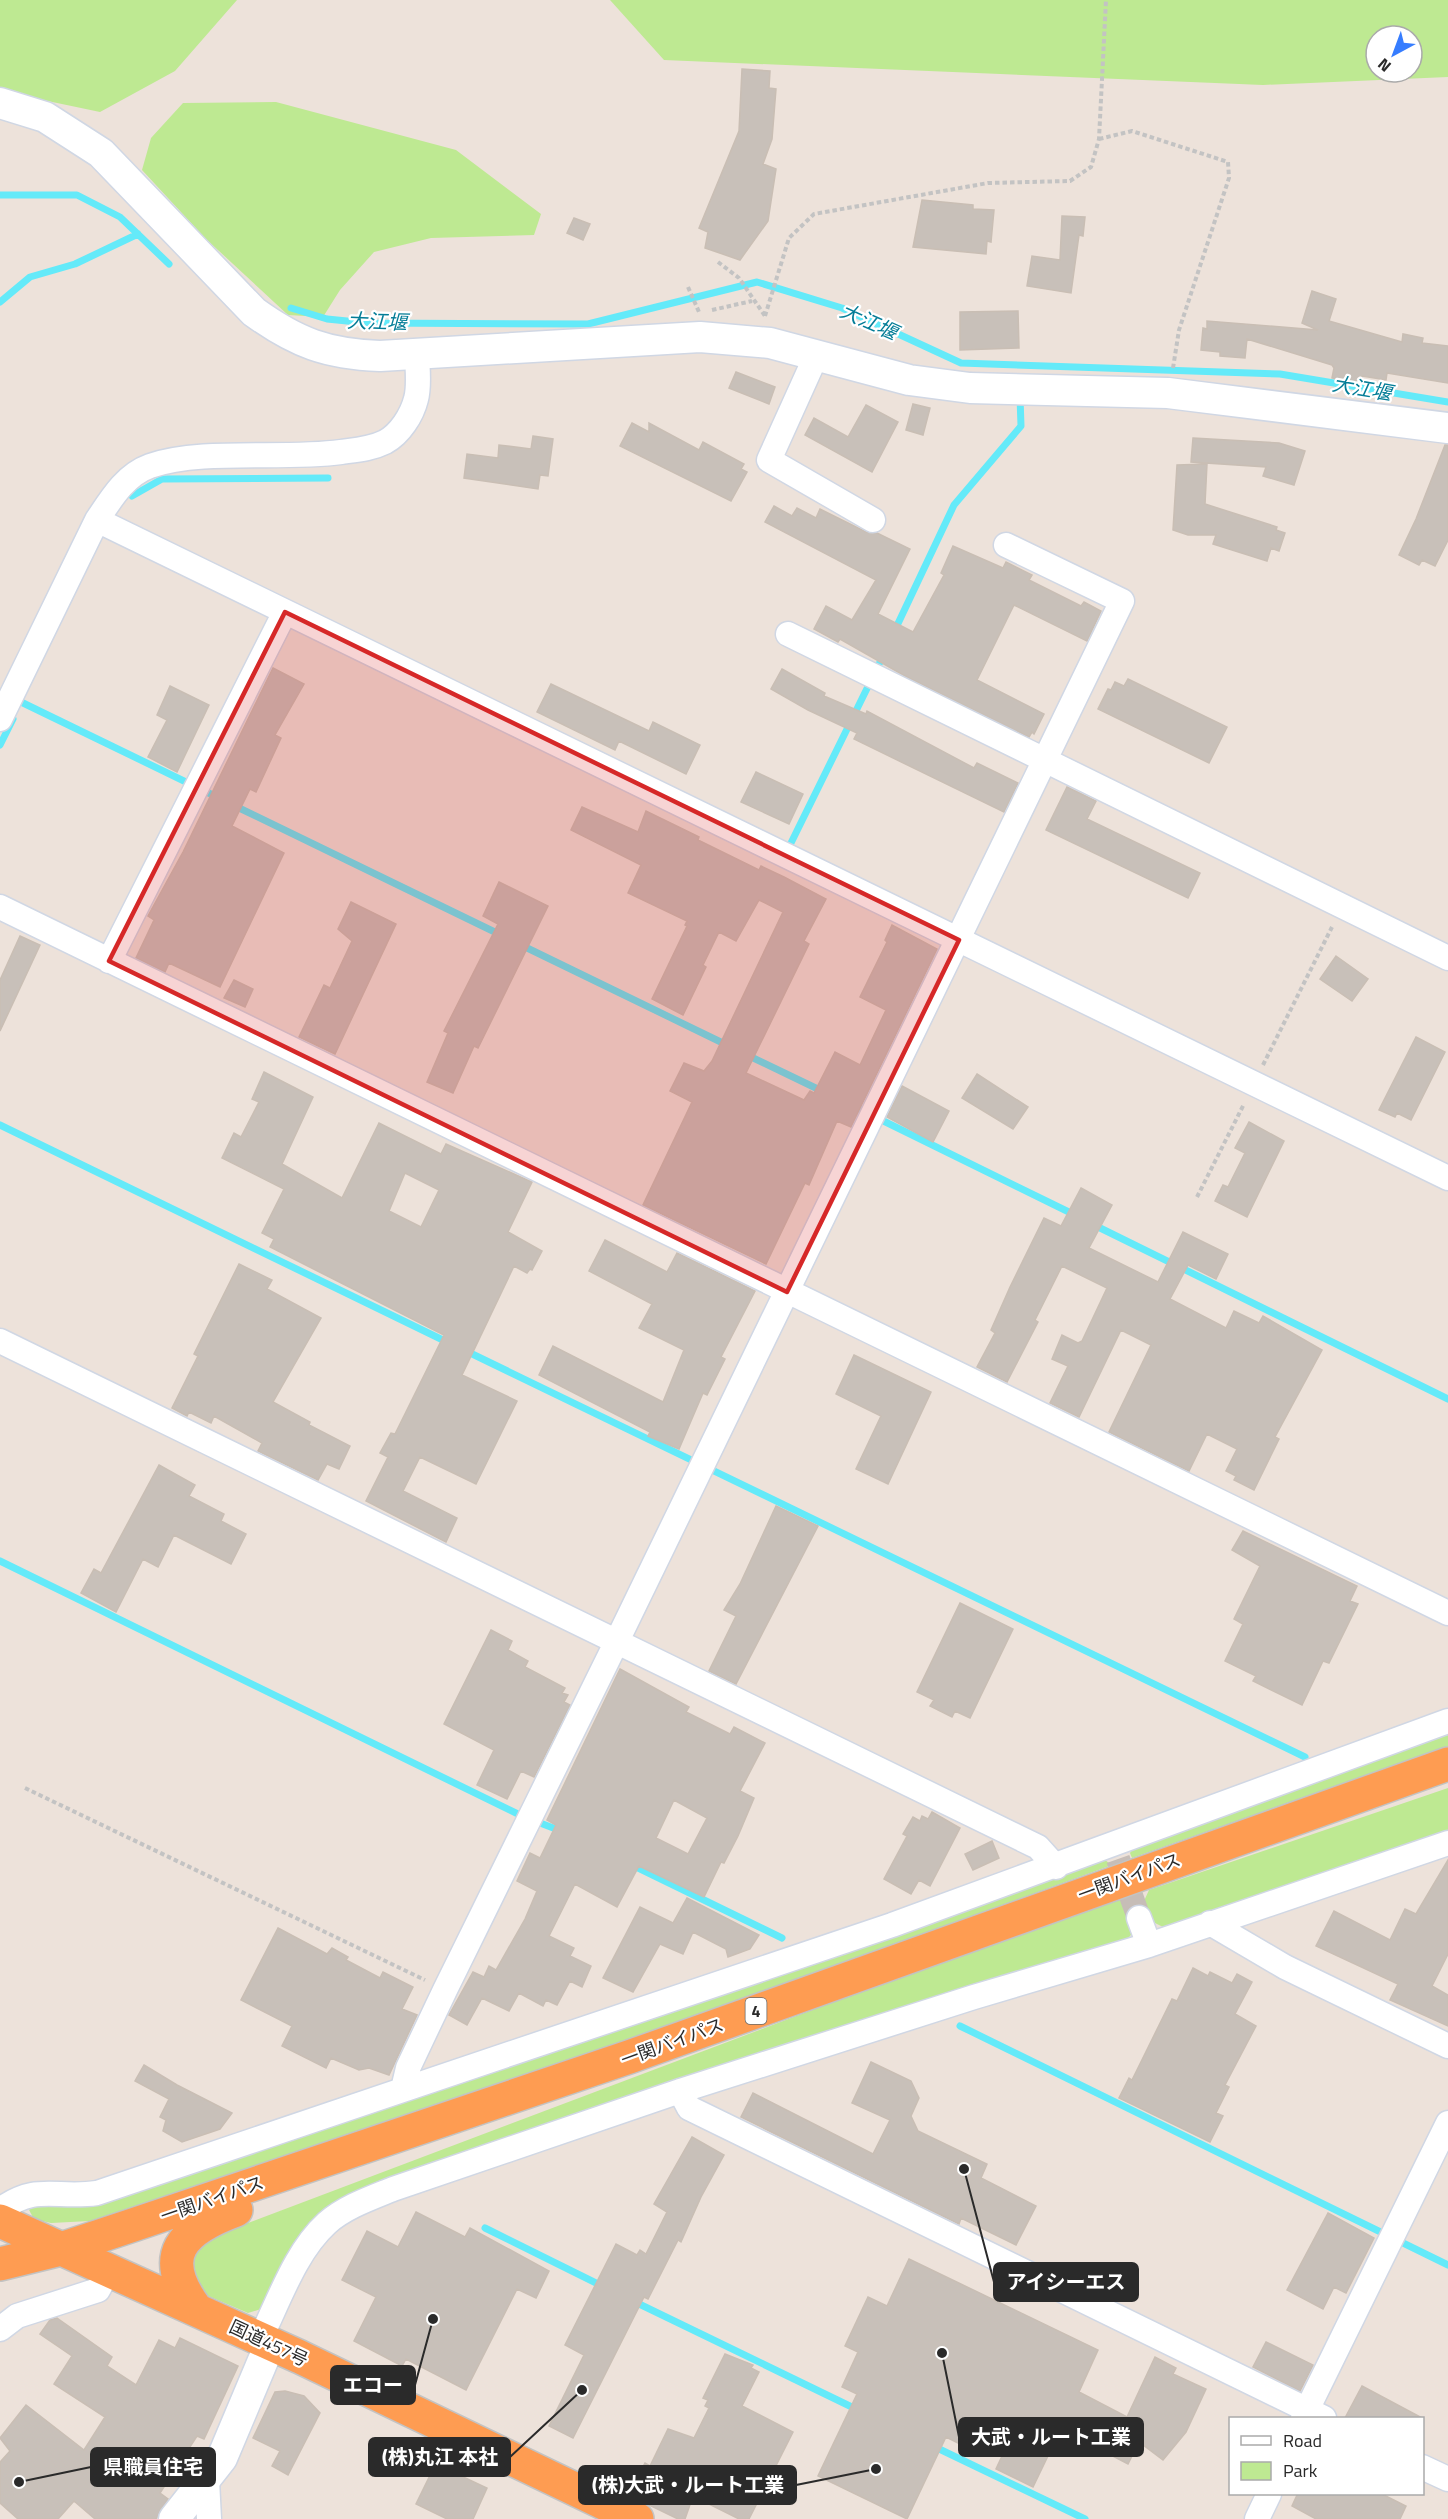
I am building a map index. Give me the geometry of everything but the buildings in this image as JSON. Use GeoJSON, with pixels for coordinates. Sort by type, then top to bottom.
{"type":"FeatureCollection","features":[{"type":"Feature","properties":{"kind":"highway","name":"一関バイパス"},"geometry":{"type":"LineString","coordinates":[[0,2264],[61,2249],[629,2057],[1448,1764]]}},
{"type":"Feature","properties":{"kind":"highway"},"geometry":{"type":"LineString","coordinates":[[196,2309],[180,2284],[177,2256],[192,2231],[208,2220],[531,2103],[629,2057]]}},
{"type":"Feature","properties":{"kind":"highway","name":"国道457号"},"geometry":{"type":"LineString","coordinates":[[0,2221],[265,2341],[637,2519]]}},
{"type":"Feature","properties":{"kind":"highway","name":"一関バイパス"},"geometry":{"type":"LineString","coordinates":[[0,2280],[61,2249]]}},
{"type":"Feature","properties":{"kind":"street"},"geometry":{"type":"LineString","coordinates":[[0,103],[45,117],[101,153],[254,312],[284,333],[313,346],[345,355],[700,337],[767,330],[816,356],[909,380],[970,388],[1168,393],[1448,428]]}},
{"type":"Feature","properties":{"kind":"street"},"geometry":{"type":"LineString","coordinates":[[0,719],[97,520],[116,492],[132,477],[149,466],[185,459],[322,455],[371,448],[387,441],[401,428],[417,396],[417,353]]}},
{"type":"Feature","properties":{"kind":"street"},"geometry":{"type":"LineString","coordinates":[[816,356],[769,460],[873,520]]}},
{"type":"Feature","properties":{"kind":"street"},"geometry":{"type":"LineString","coordinates":[[97,520],[1448,1178]]}},
{"type":"Feature","properties":{"kind":"street"},"geometry":{"type":"LineString","coordinates":[[403,2089],[408,2068],[445,1990],[959,940],[1122,601],[1006,545]]}},
{"type":"Feature","properties":{"kind":"street"},"geometry":{"type":"LineString","coordinates":[[109,961],[285,612]]}},
{"type":"Feature","properties":{"kind":"street"},"geometry":{"type":"LineString","coordinates":[[788,634],[1448,958]]}},
{"type":"Feature","properties":{"kind":"street"},"geometry":{"type":"LineString","coordinates":[[0,907],[1448,1613]]}},
{"type":"Feature","properties":{"kind":"street"},"geometry":{"type":"LineString","coordinates":[[0,1341],[1038,1847],[1056,1867]]}},
{"type":"Feature","properties":{"kind":"street"},"geometry":{"type":"LineString","coordinates":[[0,2210],[16,2198],[32,2193],[76,2196],[97,2193],[892,1925],[1056,1867],[1115,1852],[1448,1721]]}},
{"type":"Feature","properties":{"kind":"street"},"geometry":{"type":"LineString","coordinates":[[174,2519],[207,2480],[222,2458],[265,2341],[300,2259],[328,2222],[352,2207],[393,2189],[680,2091],[1149,1945],[1448,1843]]}},
{"type":"Feature","properties":{"kind":"street"},"geometry":{"type":"LineString","coordinates":[[1139,1918],[1149,1945]]}},
{"type":"Feature","properties":{"kind":"street"},"geometry":{"type":"LineString","coordinates":[[1210,1923],[1285,1967],[1448,2046]]}},
{"type":"Feature","properties":{"kind":"street"},"geometry":{"type":"LineString","coordinates":[[680,2091],[689,2108],[1311,2416],[1448,2123]]}},
{"type":"Feature","properties":{"kind":"street"},"geometry":{"type":"LineString","coordinates":[[0,2329],[17,2316],[98,2289],[109,2270]]}},
{"type":"Feature","properties":{"kind":"street"},"geometry":{"type":"LineString","coordinates":[[1424,2468],[1448,2479]]}},
{"type":"Feature","properties":{"kind":"street"},"geometry":{"type":"LineString","coordinates":[[207,2480],[209,2519]]}},
{"type":"Feature","properties":{"kind":"street"},"geometry":{"type":"LineString","coordinates":[[1257,2519],[1268,2495]]}},
{"type":"Feature","properties":{"kind":"path"},"geometry":{"type":"LineString","coordinates":[[767,330],[789,238],[814,214],[988,183],[1070,181],[1091,167],[1099,139],[1106,0]]}},
{"type":"Feature","properties":{"kind":"path"},"geometry":{"type":"LineString","coordinates":[[1099,139],[1132,131],[1228,162],[1229,178],[1179,330],[1168,393]]}},
{"type":"Feature","properties":{"kind":"path"},"geometry":{"type":"LineString","coordinates":[[718,262],[739,278],[767,330]]}},
{"type":"Feature","properties":{"kind":"path"},"geometry":{"type":"LineString","coordinates":[[699,314],[752,301]]}},
{"type":"Feature","properties":{"kind":"path"},"geometry":{"type":"LineString","coordinates":[[1197,1197],[1342,906]]}},
{"type":"Feature","properties":{"kind":"path"},"geometry":{"type":"LineString","coordinates":[[25,1788],[445,1990]]}},
{"type":"Feature","properties":{"kind":"highlighted area"},"geometry":{"type":"Polygon","coordinates":[[[285,612],[959,940],[787,1292],[109,961],[285,612]]]}},
{"type":"Feature","properties":{"kind":"green space"},"geometry":{"type":"Polygon","coordinates":[[[0,0],[237,0],[175,71],[100,112],[0,91],[0,0]]]}},
{"type":"Feature","properties":{"kind":"green space"},"geometry":{"type":"Polygon","coordinates":[[[610,0],[1448,0],[1448,77],[1424,78],[1424,24],[1364,24],[1364,81],[1263,85],[664,60],[610,0]]]}},
{"type":"Feature","properties":{"kind":"green space"},"geometry":{"type":"Polygon","coordinates":[[[276,102],[456,150],[541,214],[534,235],[431,238],[374,252],[340,290],[323,317],[288,315],[205,238],[142,170],[151,138],[183,103],[276,102]]]}},
{"type":"Feature","properties":{"kind":"green space"},"geometry":{"type":"Polygon","coordinates":[[[1448,1735],[1448,1746],[1132,1858],[1130,1853],[1134,1847],[1448,1735]]]}},
{"type":"Feature","properties":{"kind":"green space"},"geometry":{"type":"Polygon","coordinates":[[[1448,1788],[1448,1833],[1165,1928],[1153,1922],[1144,1901],[1149,1890],[1448,1788]]]}},
{"type":"Feature","properties":{"kind":"green space"},"geometry":{"type":"Polygon","coordinates":[[[1102,1858],[1112,1865],[625,2042],[90,2221],[51,2223],[34,2219],[29,2210],[35,2204],[75,2207],[93,2204],[1102,1858]]]}},
{"type":"Feature","properties":{"kind":"green space"},"geometry":{"type":"Polygon","coordinates":[[[1123,1899],[1133,1932],[1127,1940],[973,1984],[372,2186],[261,2309],[248,2313],[199,2292],[186,2272],[203,2240],[995,1941],[1123,1899]]]}},
{"type":"Feature","properties":{"kind":"waterway","name":"大江堰"},"geometry":{"type":"LineString","coordinates":[[0,195],[77,195],[120,217],[169,264]]}},
{"type":"Feature","properties":{"kind":"waterway"},"geometry":{"type":"LineString","coordinates":[[0,302],[30,277],[75,264],[138,234]]}},
{"type":"Feature","properties":{"kind":"waterway","name":"大江堰"},"geometry":{"type":"LineString","coordinates":[[291,308],[327,319],[367,323],[588,324],[757,282],[842,308],[961,363],[1280,374],[1448,402]]}},
{"type":"Feature","properties":{"kind":"waterway"},"geometry":{"type":"LineString","coordinates":[[894,632],[954,505],[1021,426],[1020,397]]}},
{"type":"Feature","properties":{"kind":"waterway"},"geometry":{"type":"LineString","coordinates":[[132,496],[162,479],[328,478]]}},
{"type":"Feature","properties":{"kind":"waterway"},"geometry":{"type":"LineString","coordinates":[[790,845],[883,656]]}},
{"type":"Feature","properties":{"kind":"waterway"},"geometry":{"type":"LineString","coordinates":[[21,702],[219,798]]}},
{"type":"Feature","properties":{"kind":"waterway"},"geometry":{"type":"LineString","coordinates":[[0,745],[13,719]]}},
{"type":"Feature","properties":{"kind":"waterway"},"geometry":{"type":"LineString","coordinates":[[235,806],[503,936]]}},
{"type":"Feature","properties":{"kind":"waterway"},"geometry":{"type":"LineString","coordinates":[[521,945],[729,1046]]}},
{"type":"Feature","properties":{"kind":"waterway"},"geometry":{"type":"LineString","coordinates":[[747,1055],[824,1092]]}},
{"type":"Feature","properties":{"kind":"waterway"},"geometry":{"type":"LineString","coordinates":[[853,1106],[1077,1216]]}},
{"type":"Feature","properties":{"kind":"waterway"},"geometry":{"type":"LineString","coordinates":[[0,1125],[449,1343]]}},
{"type":"Feature","properties":{"kind":"waterway"},"geometry":{"type":"LineString","coordinates":[[1092,1224],[1448,1399]]}},
{"type":"Feature","properties":{"kind":"waterway"},"geometry":{"type":"LineString","coordinates":[[464,1350],[1305,1757]]}},
{"type":"Feature","properties":{"kind":"waterway"},"geometry":{"type":"LineString","coordinates":[[0,1561],[522,1816],[561,1831]]}},
{"type":"Feature","properties":{"kind":"waterway"},"geometry":{"type":"LineString","coordinates":[[630,1864],[782,1938]]}},
{"type":"Feature","properties":{"kind":"waterway"},"geometry":{"type":"LineString","coordinates":[[960,2026],[1448,2265]]}},
{"type":"Feature","properties":{"kind":"waterway"},"geometry":{"type":"LineString","coordinates":[[485,2228],[604,2287]]}},
{"type":"Feature","properties":{"kind":"waterway"},"geometry":{"type":"LineString","coordinates":[[633,2301],[858,2410]]}},
{"type":"Feature","properties":{"kind":"waterway"},"geometry":{"type":"LineString","coordinates":[[933,2446],[1085,2519]]}},
{"type":"Feature","properties":{"kind":"tunnel"},"geometry":{"type":"LineString","coordinates":[[1118,1859],[1139,1918]]}},
{"type":"Feature","properties":{"kind":"place","name":"アイシーエス"},"geometry":{"type":"Point","coordinates":[964,2169]}},
{"type":"Feature","properties":{"kind":"place","name":"エコー"},"geometry":{"type":"Point","coordinates":[433,2319]}},
{"type":"Feature","properties":{"kind":"place","name":"大武・ルート工業"},"geometry":{"type":"Point","coordinates":[942,2353]}},
{"type":"Feature","properties":{"kind":"place","name":"(株)丸江 本社"},"geometry":{"type":"Point","coordinates":[582,2390]}},
{"type":"Feature","properties":{"kind":"place","name":"(株)大武・ルート工業"},"geometry":{"type":"Point","coordinates":[876,2469]}},
{"type":"Feature","properties":{"kind":"place","name":"県職員住宅"},"geometry":{"type":"Point","coordinates":[19,2482]}}]}
